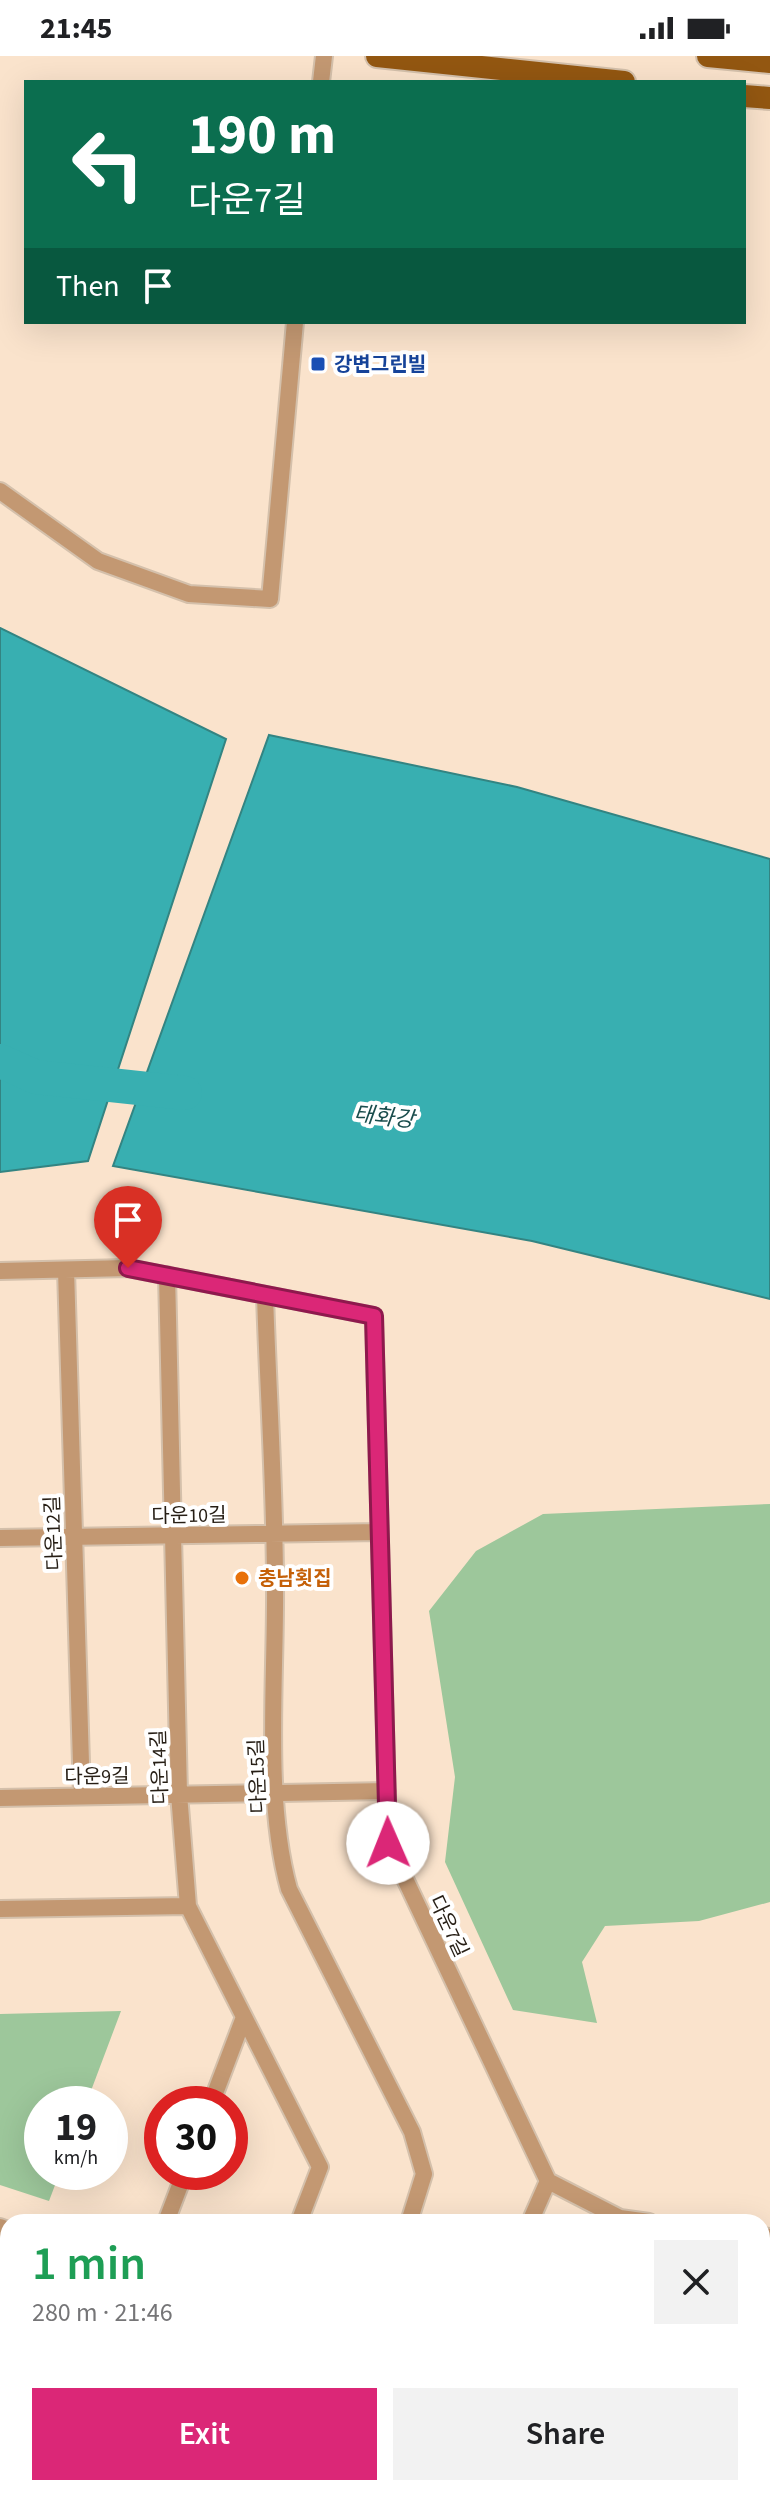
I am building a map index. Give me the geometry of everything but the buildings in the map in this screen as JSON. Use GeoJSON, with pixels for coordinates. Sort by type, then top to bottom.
{"type":"FeatureCollection","features":[{"type":"Feature","properties":{"kind":"main road"},"geometry":{"type":"LineString","coordinates":[[377,56],[605,80]]}},
{"type":"Feature","properties":{"kind":"main road"},"geometry":{"type":"LineString","coordinates":[[708,56],[770,62]]}},
{"type":"Feature","properties":{"kind":"main road"},"geometry":{"type":"LineString","coordinates":[[746,96],[770,98]]}},
{"type":"Feature","properties":{"kind":"street"},"geometry":{"type":"LineString","coordinates":[[321,80],[324,56]]}},
{"type":"Feature","properties":{"kind":"street"},"geometry":{"type":"LineString","coordinates":[[0,491],[98,561],[189,594],[270,599],[295,324]]}},
{"type":"Feature","properties":{"kind":"street","name":"다운7길"},"geometry":{"type":"LineString","coordinates":[[0,1271],[128,1268],[374,1316],[388,1843],[548,2181]]}},
{"type":"Feature","properties":{"kind":"street","name":"다운12길"},"geometry":{"type":"LineString","coordinates":[[66,1270],[82,1796]]}},
{"type":"Feature","properties":{"kind":"street","name":"다운14길"},"geometry":{"type":"LineString","coordinates":[[167,1275],[179,1794],[188,1906],[320,2167],[302,2214]]}},
{"type":"Feature","properties":{"kind":"street","name":"다운15길"},"geometry":{"type":"LineString","coordinates":[[265,1295],[275,1533],[276,1793],[282,1864],[289,1889],[412,2132],[424,2174],[412,2214]]}},
{"type":"Feature","properties":{"kind":"street","name":"다운10길"},"geometry":{"type":"LineString","coordinates":[[0,1538],[379,1532]]}},
{"type":"Feature","properties":{"kind":"street","name":"다운9길"},"geometry":{"type":"LineString","coordinates":[[0,1798],[387,1791]]}},
{"type":"Feature","properties":{"kind":"street"},"geometry":{"type":"LineString","coordinates":[[0,1909],[188,1906]]}},
{"type":"Feature","properties":{"kind":"street"},"geometry":{"type":"LineString","coordinates":[[218,2086],[244,2017]]}},
{"type":"Feature","properties":{"kind":"street"},"geometry":{"type":"LineString","coordinates":[[534,2214],[548,2181],[612,2214]]}},
{"type":"Feature","properties":{"kind":"street"},"geometry":{"type":"LineString","coordinates":[[169,2214],[178,2190]]}},
{"type":"Feature","properties":{"kind":"green space"},"geometry":{"type":"Polygon","coordinates":[[[770,1504],[770,1902],[699,1921],[605,1926],[582,1962],[597,2023],[513,2010],[445,1862],[455,1777],[429,1611],[476,1551],[543,1514],[770,1504]]]}},
{"type":"Feature","properties":{"kind":"green space"},"geometry":{"type":"Polygon","coordinates":[[[121,2011],[93,2086],[24,2086],[24,2190],[53,2190],[49,2201],[0,2185],[0,2014],[121,2011]]]}},
{"type":"Feature","properties":{"kind":"water"},"geometry":{"type":"Polygon","coordinates":[[[0,628],[226,739],[88,1161],[0,1172],[0,628]]]}},
{"type":"Feature","properties":{"kind":"water"},"geometry":{"type":"Polygon","coordinates":[[[269,735],[517,787],[770,859],[770,1299],[532,1241],[113,1166],[269,735]]]}},
{"type":"Feature","properties":{"kind":"waterway","name":"태화강"},"geometry":{"type":"LineString","coordinates":[[0,1061],[36,1077],[185,1093]]}},
{"type":"Feature","properties":{"kind":"place","name":"강변그린빌"},"geometry":{"type":"Point","coordinates":[318,364]}},
{"type":"Feature","properties":{"kind":"place","name":"충남횟집"},"geometry":{"type":"Point","coordinates":[242,1578]}},
{"type":"Feature","properties":{"kind":"route"},"geometry":{"type":"LineString","coordinates":[[128,1268],[374,1316],[388,1843]]}}]}
